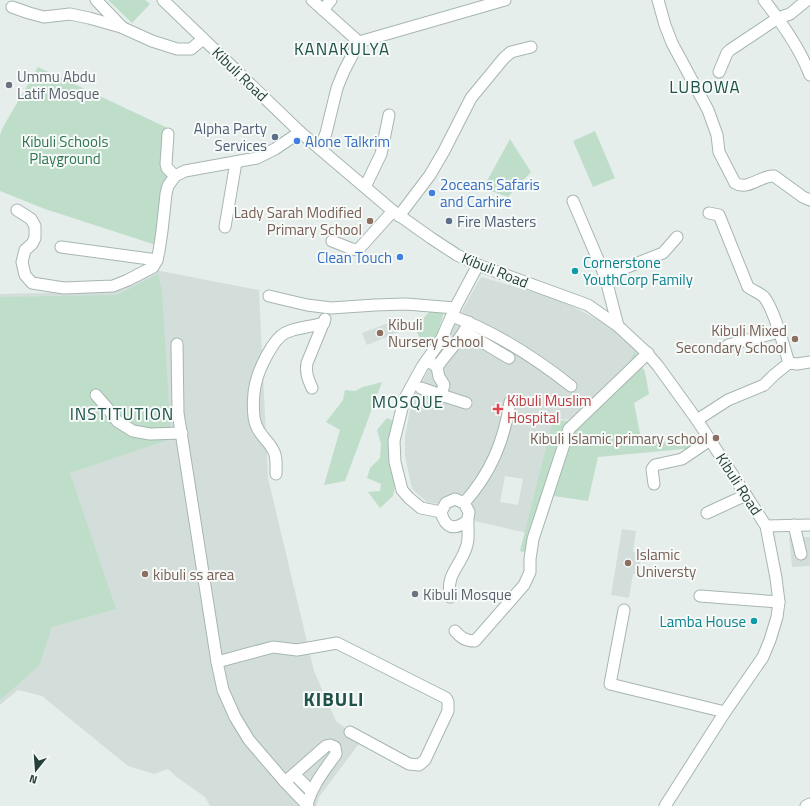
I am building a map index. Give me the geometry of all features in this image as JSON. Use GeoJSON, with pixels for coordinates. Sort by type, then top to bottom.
{"type":"FeatureCollection","features":[{"type":"Feature","properties":{"kind":"street"},"geometry":{"type":"LineString","coordinates":[[96,0],[121,27]]}},
{"type":"Feature","properties":{"kind":"street","name":"Kibuli Road"},"geometry":{"type":"LineString","coordinates":[[164,0],[300,132],[396,213],[452,252],[478,265],[588,305],[618,326],[648,353],[697,420],[766,526],[810,525]]}},
{"type":"Feature","properties":{"kind":"street"},"geometry":{"type":"LineString","coordinates":[[312,0],[359,42]]}},
{"type":"Feature","properties":{"kind":"street"},"geometry":{"type":"LineString","coordinates":[[323,10],[331,0]]}},
{"type":"Feature","properties":{"kind":"street"},"geometry":{"type":"LineString","coordinates":[[320,148],[328,127],[337,88],[359,42],[505,0]]}},
{"type":"Feature","properties":{"kind":"street"},"geometry":{"type":"LineString","coordinates":[[658,0],[672,43],[708,110],[717,135],[719,152],[735,183],[744,186],[769,176],[774,176],[803,197],[810,200]]}},
{"type":"Feature","properties":{"kind":"street"},"geometry":{"type":"LineString","coordinates":[[764,0],[778,18],[808,65]]}},
{"type":"Feature","properties":{"kind":"street"},"geometry":{"type":"LineString","coordinates":[[719,72],[727,53],[730,50],[778,18],[790,14],[807,0]]}},
{"type":"Feature","properties":{"kind":"street"},"geometry":{"type":"LineString","coordinates":[[12,7],[44,17],[70,14],[89,18],[121,27],[152,41],[177,49],[191,49],[203,39]]}},
{"type":"Feature","properties":{"kind":"street"},"geometry":{"type":"LineString","coordinates":[[332,242],[352,250],[358,250],[396,213],[430,175],[471,98],[504,58],[511,52],[531,48]]}},
{"type":"Feature","properties":{"kind":"street"},"geometry":{"type":"LineString","coordinates":[[365,186],[381,154],[389,115]]}},
{"type":"Feature","properties":{"kind":"street"},"geometry":{"type":"LineString","coordinates":[[17,210],[31,219],[35,226],[35,238],[32,244],[25,250],[22,262],[25,275],[32,283],[64,288],[113,286],[153,267],[157,260],[166,194],[168,186],[175,176],[185,171],[257,158],[300,132]]}},
{"type":"Feature","properties":{"kind":"street"},"geometry":{"type":"LineString","coordinates":[[168,134],[166,164],[167,168],[175,176]]}},
{"type":"Feature","properties":{"kind":"street"},"geometry":{"type":"LineString","coordinates":[[225,227],[236,162]]}},
{"type":"Feature","properties":{"kind":"street"},"geometry":{"type":"LineString","coordinates":[[573,201],[605,276],[618,326]]}},
{"type":"Feature","properties":{"kind":"street"},"geometry":{"type":"LineString","coordinates":[[709,213],[718,215],[748,287],[758,292],[770,308],[789,364]]}},
{"type":"Feature","properties":{"kind":"street"},"geometry":{"type":"LineString","coordinates":[[605,276],[663,253],[677,237]]}},
{"type":"Feature","properties":{"kind":"street"},"geometry":{"type":"LineString","coordinates":[[61,247],[157,260]]}},
{"type":"Feature","properties":{"kind":"street"},"geometry":{"type":"LineString","coordinates":[[441,512],[421,508],[402,490],[395,462],[394,441],[404,400],[427,360],[441,340],[478,265]]}},
{"type":"Feature","properties":{"kind":"street"},"geometry":{"type":"LineString","coordinates":[[269,296],[307,305],[331,308],[375,304],[406,304],[454,312],[467,327],[509,358]]}},
{"type":"Feature","properties":{"kind":"street"},"geometry":{"type":"LineString","coordinates":[[312,388],[307,376],[306,363],[331,308]]}},
{"type":"Feature","properties":{"kind":"street"},"geometry":{"type":"LineString","coordinates":[[276,474],[276,459],[274,450],[261,436],[255,423],[255,384],[272,348],[280,337],[285,333],[324,323]]}},
{"type":"Feature","properties":{"kind":"street"},"geometry":{"type":"LineString","coordinates":[[437,367],[467,327]]}},
{"type":"Feature","properties":{"kind":"street"},"geometry":{"type":"LineString","coordinates":[[467,327],[503,338],[528,354],[571,386]]}},
{"type":"Feature","properties":{"kind":"street"},"geometry":{"type":"LineString","coordinates":[[728,345],[778,332]]}},
{"type":"Feature","properties":{"kind":"street"},"geometry":{"type":"LineString","coordinates":[[177,344],[178,413],[217,662],[223,690],[235,717],[249,740],[307,805]]}},
{"type":"Feature","properties":{"kind":"street"},"geometry":{"type":"LineString","coordinates":[[455,631],[460,637],[468,641],[475,641],[524,585],[530,572],[533,539],[569,429],[648,353]]}},
{"type":"Feature","properties":{"kind":"street"},"geometry":{"type":"LineString","coordinates":[[427,360],[437,367],[439,377],[444,386],[441,395]]}},
{"type":"Feature","properties":{"kind":"street"},"geometry":{"type":"LineString","coordinates":[[697,420],[728,400],[764,384],[789,364],[810,362]]}},
{"type":"Feature","properties":{"kind":"street"},"geometry":{"type":"LineString","coordinates":[[421,388],[466,403]]}},
{"type":"Feature","properties":{"kind":"street"},"geometry":{"type":"LineString","coordinates":[[96,395],[110,410],[117,422],[133,431],[150,434],[182,433]]}},
{"type":"Feature","properties":{"kind":"street"},"geometry":{"type":"LineString","coordinates":[[464,503],[488,470],[499,446],[505,430],[510,402]]}},
{"type":"Feature","properties":{"kind":"street"},"geometry":{"type":"LineString","coordinates":[[654,484],[652,470],[655,465],[682,460],[710,440]]}},
{"type":"Feature","properties":{"kind":"street"},"geometry":{"type":"LineString","coordinates":[[707,513],[746,495]]}},
{"type":"Feature","properties":{"kind":"street"},"geometry":{"type":"LineString","coordinates":[[450,597],[450,577],[467,546],[467,521],[469,512],[464,503],[455,499],[446,503],[441,512],[443,521],[450,527],[460,527],[467,521]]}},
{"type":"Feature","properties":{"kind":"street"},"geometry":{"type":"LineString","coordinates":[[794,525],[801,554]]}},
{"type":"Feature","properties":{"kind":"street"},"geometry":{"type":"LineString","coordinates":[[665,806],[725,712],[763,657],[777,618],[779,602],[766,526]]}},
{"type":"Feature","properties":{"kind":"street"},"geometry":{"type":"LineString","coordinates":[[700,596],[779,602]]}},
{"type":"Feature","properties":{"kind":"street"},"geometry":{"type":"LineString","coordinates":[[624,610],[610,684],[725,712]]}},
{"type":"Feature","properties":{"kind":"street"},"geometry":{"type":"LineString","coordinates":[[217,662],[273,647],[297,650],[337,643],[446,698],[448,702],[448,711],[425,760],[419,765],[414,765],[404,761],[350,732]]}},
{"type":"Feature","properties":{"kind":"street"},"geometry":{"type":"LineString","coordinates":[[285,782],[326,746],[330,745],[335,747],[336,754],[310,791],[307,805]]}},
{"type":"Feature","properties":{"kind":"street"},"geometry":{"type":"LineString","coordinates":[[294,774],[310,791]]}},
{"type":"Feature","properties":{"kind":"street"},"geometry":{"type":"LineString","coordinates":[[806,806],[810,804]]}},
{"type":"Feature","properties":{"kind":"shaded area","name":"kibuli ss area"},"geometry":{"type":"Polygon","coordinates":[[[155,270],[259,290],[268,478],[314,671],[336,721],[361,741],[319,797],[316,806],[210,806],[205,797],[168,769],[154,774],[128,766],[42,696],[18,690],[0,705],[0,294],[119,291],[155,270]]]}},
{"type":"Feature","properties":{"kind":"shaded area","name":"Kibuli Muslim Hospital"},"geometry":{"type":"Polygon","coordinates":[[[481,277],[561,300],[608,325],[640,355],[574,420],[556,419],[527,533],[470,520],[468,502],[462,494],[450,497],[441,504],[428,503],[412,489],[405,456],[405,436],[412,399],[481,277]],[[505,476],[500,502],[518,505],[523,479],[505,476]]]}},
{"type":"Feature","properties":{"kind":"shaded area","name":"Kibuli Nursery School"},"geometry":{"type":"Polygon","coordinates":[[[394,321],[399,332],[367,345],[362,333],[394,321]]]}},
{"type":"Feature","properties":{"kind":"shaded area","name":"Islamic Universty"},"geometry":{"type":"Polygon","coordinates":[[[622,529],[636,531],[633,552],[638,553],[637,558],[641,559],[636,574],[633,574],[629,598],[611,595],[622,529]]]}},
{"type":"Feature","properties":{"kind":"shaded area"},"geometry":{"type":"Polygon","coordinates":[[[789,537],[810,537],[810,566],[792,567],[789,537]]]}},
{"type":"Feature","properties":{"kind":"green space"},"geometry":{"type":"Polygon","coordinates":[[[108,0],[145,0],[150,4],[132,23],[108,0]]]}},
{"type":"Feature","properties":{"kind":"green space","name":"Kibuli Schools Playground"},"geometry":{"type":"Polygon","coordinates":[[[38,67],[174,131],[156,245],[45,209],[0,191],[0,135],[3,127],[38,67]]]}},
{"type":"Feature","properties":{"kind":"green space"},"geometry":{"type":"Polygon","coordinates":[[[595,131],[615,178],[593,187],[573,141],[595,131]]]}},
{"type":"Feature","properties":{"kind":"green space"},"geometry":{"type":"Polygon","coordinates":[[[510,139],[531,172],[508,197],[483,188],[510,139]]]}},
{"type":"Feature","properties":{"kind":"green space"},"geometry":{"type":"Polygon","coordinates":[[[158,274],[162,290],[171,439],[70,473],[116,609],[52,627],[39,666],[0,700],[0,297],[117,295],[158,274]]]}},
{"type":"Feature","properties":{"kind":"green space"},"geometry":{"type":"Polygon","coordinates":[[[431,310],[444,312],[438,332],[439,340],[429,343],[421,339],[417,333],[420,322],[431,310]]]}},
{"type":"Feature","properties":{"kind":"green space"},"geometry":{"type":"Polygon","coordinates":[[[635,350],[637,358],[645,372],[649,394],[634,403],[642,443],[701,441],[705,447],[598,457],[588,501],[554,496],[534,555],[520,551],[553,420],[571,421],[628,365],[635,350]]]}},
{"type":"Feature","properties":{"kind":"green space"},"geometry":{"type":"Polygon","coordinates":[[[382,382],[345,481],[324,485],[340,430],[326,422],[343,400],[345,390],[355,391],[363,387],[382,382]]]}},
{"type":"Feature","properties":{"kind":"green space"},"geometry":{"type":"Polygon","coordinates":[[[387,418],[397,423],[389,445],[396,483],[393,496],[380,508],[368,492],[380,491],[381,484],[367,478],[370,468],[380,458],[381,444],[377,430],[387,418]]]}},
{"type":"Feature","properties":{"kind":"place","name":"Ummu Abdu Latif Mosque"},"geometry":{"type":"Point","coordinates":[9,85]}},
{"type":"Feature","properties":{"kind":"place","name":"Alpha Party Services"},"geometry":{"type":"Point","coordinates":[275,137]}},
{"type":"Feature","properties":{"kind":"place","name":"Alone Talkrim"},"geometry":{"type":"Point","coordinates":[297,141]}},
{"type":"Feature","properties":{"kind":"place","name":"2oceans Safaris and Carhire"},"geometry":{"type":"Point","coordinates":[432,193]}},
{"type":"Feature","properties":{"kind":"place","name":"Lady Sarah Modified Primary School"},"geometry":{"type":"Point","coordinates":[370,221]}},
{"type":"Feature","properties":{"kind":"place","name":"Fire Masters"},"geometry":{"type":"Point","coordinates":[449,221]}},
{"type":"Feature","properties":{"kind":"place","name":"Clean Touch"},"geometry":{"type":"Point","coordinates":[400,257]}},
{"type":"Feature","properties":{"kind":"place","name":"Cornerstone YouthCorp Family"},"geometry":{"type":"Point","coordinates":[575,271]}},
{"type":"Feature","properties":{"kind":"place","name":"Kibuli Nursery School"},"geometry":{"type":"Point","coordinates":[380,333]}},
{"type":"Feature","properties":{"kind":"place","name":"Kibuli Mixed Secondary School"},"geometry":{"type":"Point","coordinates":[795,339]}},
{"type":"Feature","properties":{"kind":"place","name":"Kibuli Muslim Hospital"},"geometry":{"type":"Point","coordinates":[498,409]}},
{"type":"Feature","properties":{"kind":"place","name":"Kibuli Islamic primary school"},"geometry":{"type":"Point","coordinates":[716,438]}},
{"type":"Feature","properties":{"kind":"place","name":"Islamic Universty"},"geometry":{"type":"Point","coordinates":[628,563]}},
{"type":"Feature","properties":{"kind":"place","name":"kibuli ss area"},"geometry":{"type":"Point","coordinates":[145,574]}},
{"type":"Feature","properties":{"kind":"place","name":"Kibuli Mosque"},"geometry":{"type":"Point","coordinates":[415,594]}},
{"type":"Feature","properties":{"kind":"place","name":"Lamba House"},"geometry":{"type":"Point","coordinates":[754,621]}},
{"type":"Feature","properties":{"kind":"district","name":"KANAKULYA"},"geometry":{"type":"Point","coordinates":[342,49]}},
{"type":"Feature","properties":{"kind":"district","name":"LUBOWA"},"geometry":{"type":"Point","coordinates":[705,87]}},
{"type":"Feature","properties":{"kind":"district","name":"MOSQUE"},"geometry":{"type":"Point","coordinates":[408,402]}},
{"type":"Feature","properties":{"kind":"district","name":"INSTITUTION"},"geometry":{"type":"Point","coordinates":[122,414]}},
{"type":"Feature","properties":{"kind":"district","name":"KIBULI"},"geometry":{"type":"Point","coordinates":[334,698]}}]}
